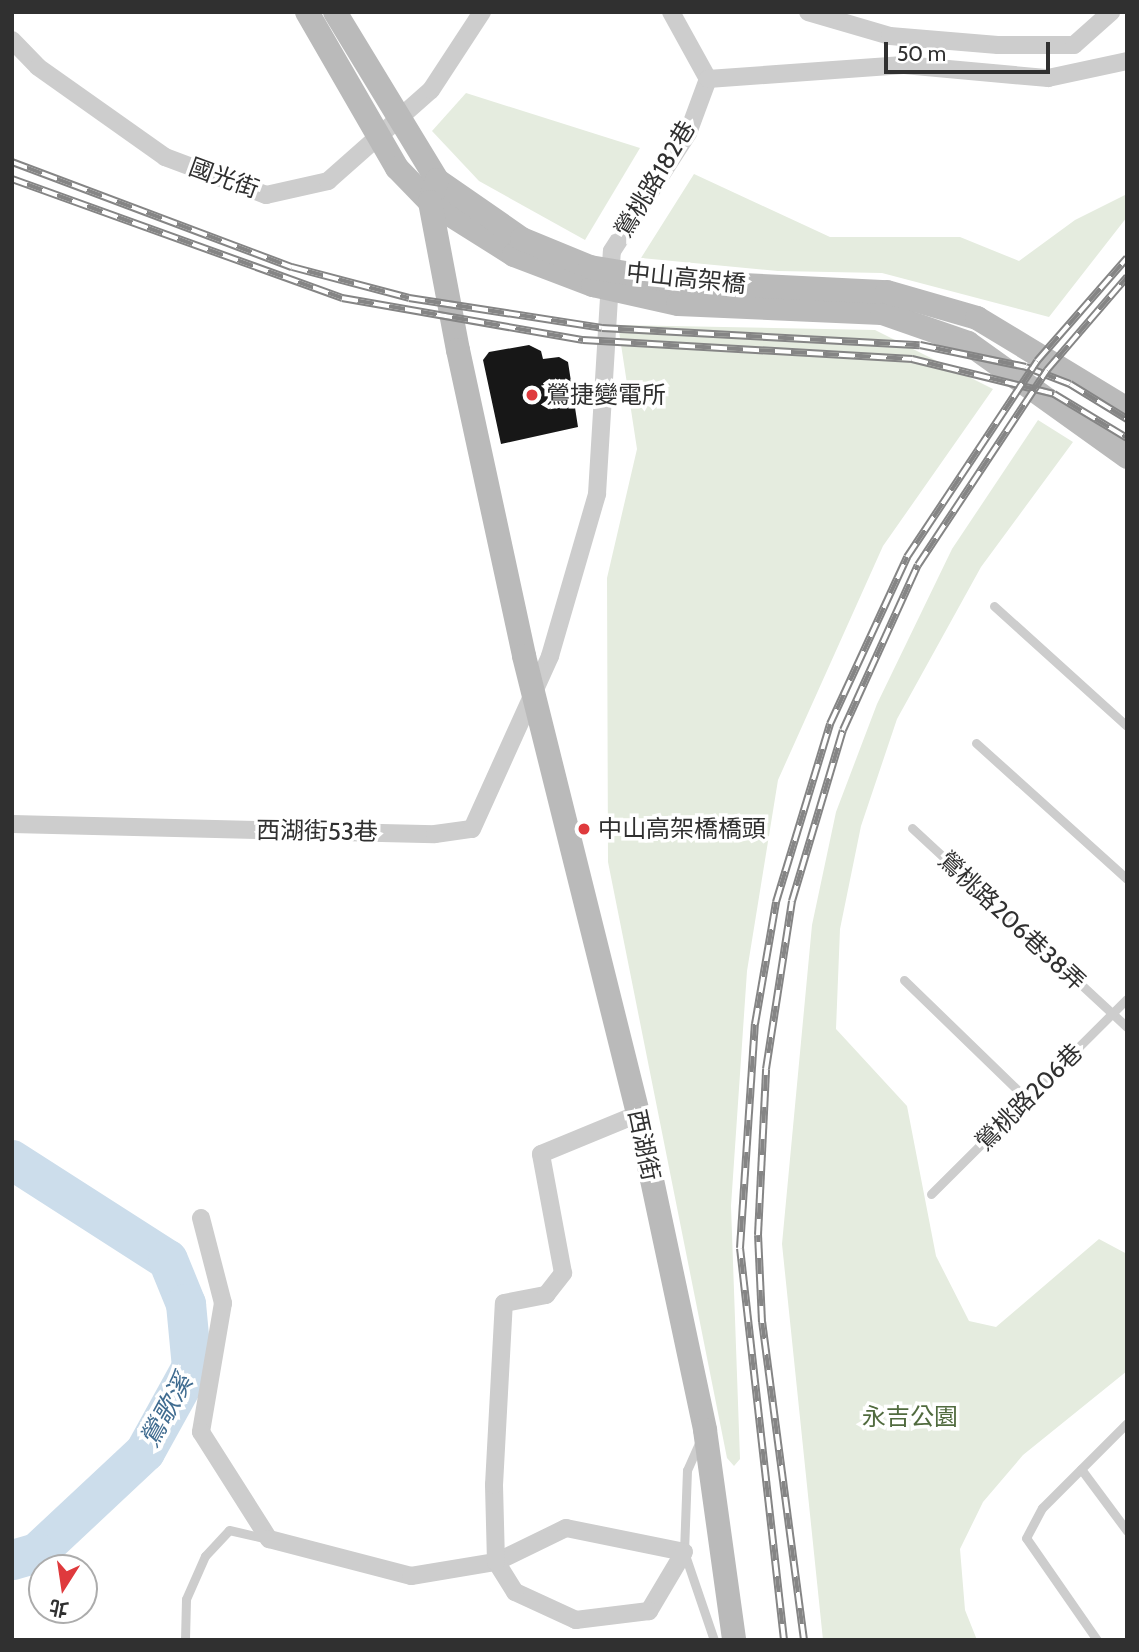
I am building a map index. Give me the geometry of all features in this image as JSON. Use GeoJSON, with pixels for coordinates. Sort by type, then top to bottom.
{"type":"FeatureCollection","features":[{"type":"Feature","properties":{"kind":"street","name":"中山高架橋"},"geometry":{"type":"LineString","coordinates":[[307,12],[397,168],[433,191],[522,239],[590,267],[680,282],[887,292],[977,318],[1127,409]]}},
{"type":"Feature","properties":{"kind":"street","name":"中山高架橋"},"geometry":{"type":"LineString","coordinates":[[335,12],[433,191],[524,656]]}},
{"type":"Feature","properties":{"kind":"street","name":"國光街"},"geometry":{"type":"LineString","coordinates":[[12,40],[38,67],[164,157],[266,195],[328,181],[431,90],[482,12]]}},
{"type":"Feature","properties":{"kind":"street"},"geometry":{"type":"LineString","coordinates":[[671,12],[708,79],[904,65],[1048,78],[1127,61]]}},
{"type":"Feature","properties":{"kind":"street"},"geometry":{"type":"LineString","coordinates":[[808,12],[890,36],[1024,45],[1074,45],[1111,12]]}},
{"type":"Feature","properties":{"kind":"street","name":"鶯桃路182巷"},"geometry":{"type":"LineString","coordinates":[[534,692],[550,656],[597,494],[612,251],[688,133],[708,79]]}},
{"type":"Feature","properties":{"kind":"street","name":"中山高架橋"},"geometry":{"type":"LineString","coordinates":[[433,191],[514,255],[593,285],[678,304],[882,313],[968,343],[1125,451]]}},
{"type":"Feature","properties":{"kind":"street","name":"西湖街"},"geometry":{"type":"LineString","coordinates":[[524,656],[638,1114],[705,1430],[734,1640]]}},
{"type":"Feature","properties":{"kind":"street","name":"西湖街53巷"},"geometry":{"type":"LineString","coordinates":[[12,824],[435,834],[472,829],[534,692]]}},
{"type":"Feature","properties":{"kind":"street"},"geometry":{"type":"LineString","coordinates":[[201,1218],[223,1303],[201,1433],[269,1539],[411,1576],[496,1562],[566,1528],[684,1552],[649,1611],[576,1620],[515,1592],[496,1562],[494,1485],[504,1303],[546,1295],[563,1273],[541,1154],[638,1114]]}},
{"type":"Feature","properties":{"kind":"lane"},"geometry":{"type":"LineString","coordinates":[[994,606],[1127,726]]}},
{"type":"Feature","properties":{"kind":"lane"},"geometry":{"type":"LineString","coordinates":[[976,743],[1127,879]]}},
{"type":"Feature","properties":{"kind":"lane","name":"鶯桃路206巷38弄"},"geometry":{"type":"LineString","coordinates":[[912,828],[1127,1027]]}},
{"type":"Feature","properties":{"kind":"lane"},"geometry":{"type":"LineString","coordinates":[[904,980],[1027,1099]]}},
{"type":"Feature","properties":{"kind":"lane","name":"鶯桃路206巷"},"geometry":{"type":"LineString","coordinates":[[931,1194],[1127,999]]}},
{"type":"Feature","properties":{"kind":"lane"},"geometry":{"type":"LineString","coordinates":[[1097,1640],[1034,1554],[1028,1528],[1127,1423]]}},
{"type":"Feature","properties":{"kind":"lane"},"geometry":{"type":"LineString","coordinates":[[705,1430],[687,1470],[684,1552],[714,1640]]}},
{"type":"Feature","properties":{"kind":"lane"},"geometry":{"type":"LineString","coordinates":[[1081,1469],[1127,1531]]}},
{"type":"Feature","properties":{"kind":"lane"},"geometry":{"type":"LineString","coordinates":[[185,1640],[186,1599],[205,1556],[229,1530],[269,1539]]}},
{"type":"Feature","properties":{"kind":"green space"},"geometry":{"type":"Polygon","coordinates":[[[466,93],[640,148],[585,240],[479,181],[432,131],[466,93]]]}},
{"type":"Feature","properties":{"kind":"green space"},"geometry":{"type":"Polygon","coordinates":[[[694,174],[830,237],[960,237],[1019,261],[1075,220],[1127,194],[1127,217],[1049,317],[882,273],[778,271],[641,258],[694,174]]]}},
{"type":"Feature","properties":{"kind":"green space"},"geometry":{"type":"Polygon","coordinates":[[[618,325],[875,330],[993,389],[883,546],[778,780],[747,971],[731,1206],[740,1459],[734,1466],[727,1458],[608,862],[607,578],[637,449],[618,325]]]}},
{"type":"Feature","properties":{"kind":"green space","name":"永吉公園"},"geometry":{"type":"Polygon","coordinates":[[[1038,420],[1073,442],[981,567],[897,719],[861,826],[840,929],[836,1029],[907,1106],[936,1256],[969,1321],[996,1327],[1099,1239],[1127,1254],[1127,1371],[1023,1455],[983,1502],[960,1549],[965,1610],[977,1640],[823,1640],[782,1244],[812,925],[836,812],[877,704],[952,549],[1038,420]]]}},
{"type":"Feature","properties":{"kind":"building","name":"鶯捷變電所"},"geometry":{"type":"Polygon","coordinates":[[[529,345],[541,351],[543,359],[559,357],[568,362],[578,427],[501,444],[483,360],[489,352],[529,345]]]}},
{"type":"Feature","properties":{"kind":"waterway","name":"鶯歌溪"},"geometry":{"type":"LineString","coordinates":[[12,1160],[168,1260],[186,1304],[192,1367],[145,1452],[37,1553],[12,1560]]}},
{"type":"Feature","properties":{"kind":"railway"},"geometry":{"type":"LineString","coordinates":[[12,162],[292,267],[409,298],[602,328],[920,345],[1026,367],[1070,384],[1127,419]]}},
{"type":"Feature","properties":{"kind":"railway"},"geometry":{"type":"LineString","coordinates":[[12,179],[342,298],[583,340],[912,359],[1054,394],[1127,438]]}},
{"type":"Feature","properties":{"kind":"railway"},"geometry":{"type":"LineString","coordinates":[[784,1640],[740,1248],[755,1024],[776,902],[830,724],[907,557],[1037,361],[1127,258]]}},
{"type":"Feature","properties":{"kind":"railway"},"geometry":{"type":"LineString","coordinates":[[804,1640],[762,1322],[758,1235],[766,1069],[792,901],[843,730],[918,565],[1047,370],[1127,277]]}},
{"type":"Feature","properties":{"kind":"place","name":"鶯捷變電所"},"geometry":{"type":"Point","coordinates":[532,395]}},
{"type":"Feature","properties":{"kind":"place","name":"中山高架橋橋頭"},"geometry":{"type":"Point","coordinates":[584,829]}}]}
